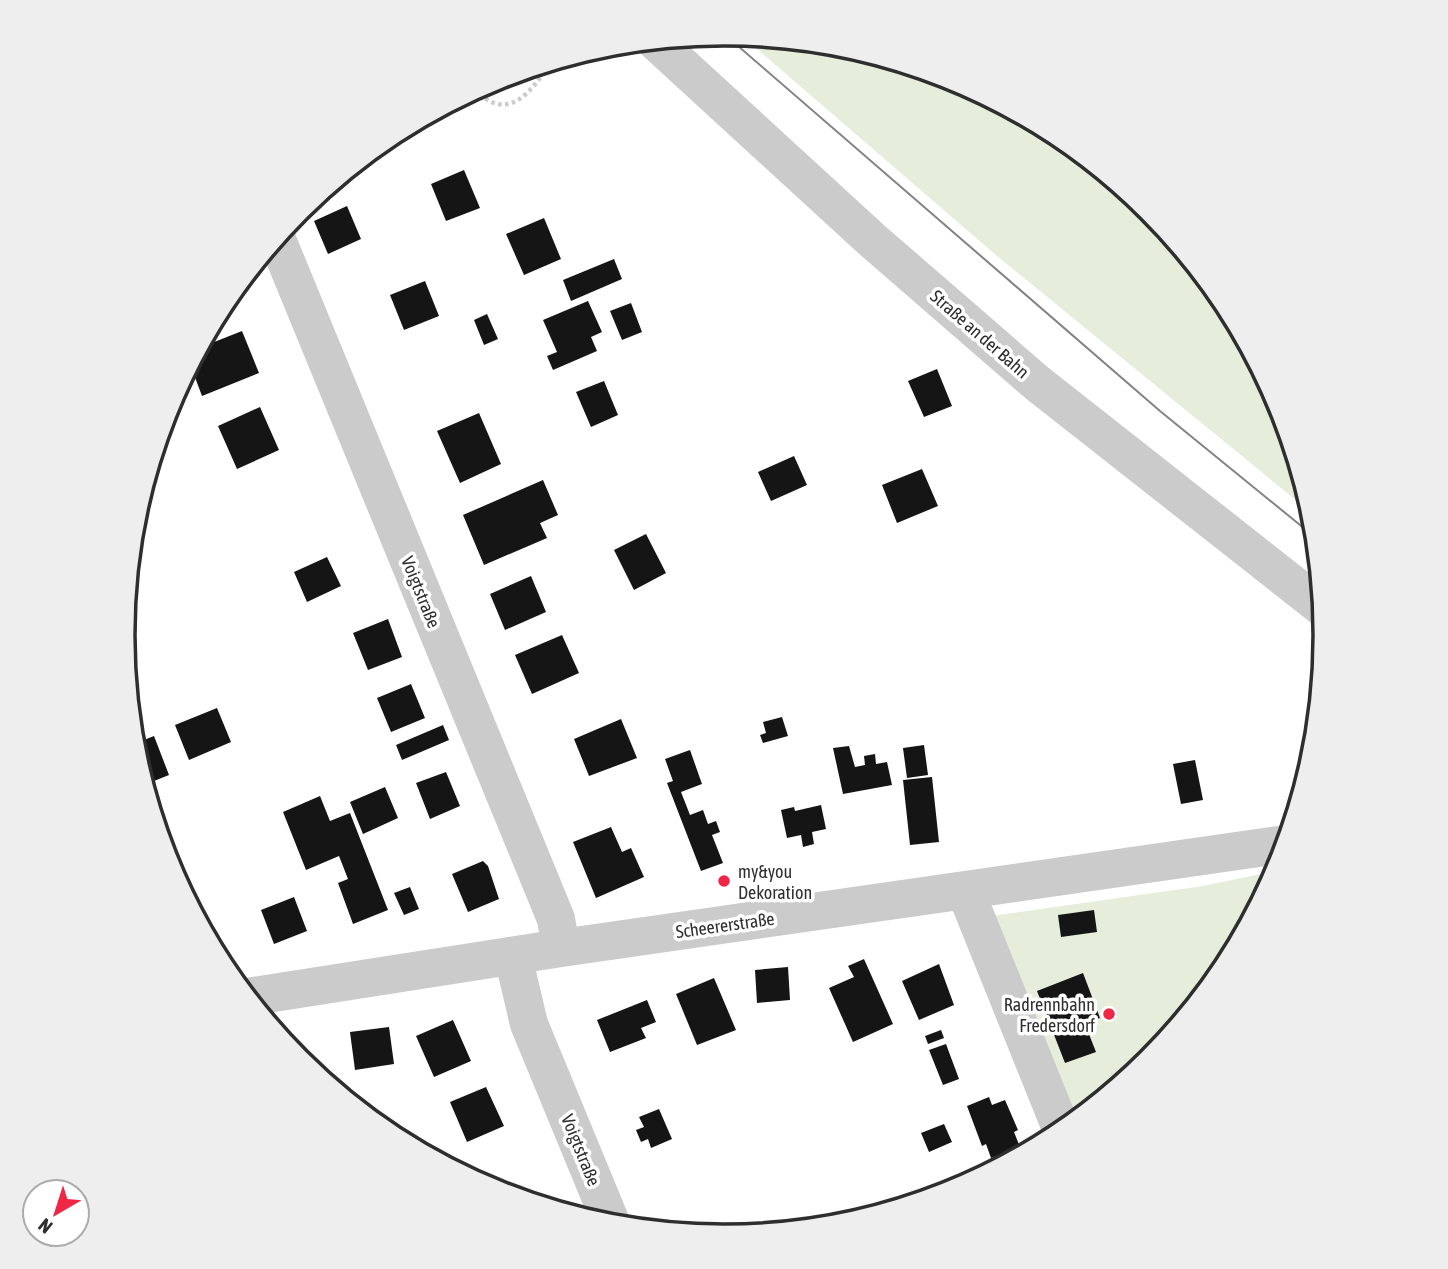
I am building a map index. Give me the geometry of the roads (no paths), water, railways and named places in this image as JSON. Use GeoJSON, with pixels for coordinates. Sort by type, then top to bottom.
{"type":"FeatureCollection","features":[{"type":"Feature","properties":{"kind":"street","name":"Straße an der Bahn"},"geometry":{"type":"LineString","coordinates":[[664,49],[871,240],[1037,383],[1312,599]]}},
{"type":"Feature","properties":{"kind":"street","name":"Voigtstraße"},"geometry":{"type":"LineString","coordinates":[[280,247],[556,919],[561,948]]}},
{"type":"Feature","properties":{"kind":"street","name":"Scheererstraße"},"geometry":{"type":"LineString","coordinates":[[259,995],[561,948],[1274,846]]}},
{"type":"Feature","properties":{"kind":"street"},"geometry":{"type":"LineString","coordinates":[[965,890],[1057,1120]]}},
{"type":"Feature","properties":{"kind":"street","name":"Voigtstraße"},"geometry":{"type":"LineString","coordinates":[[513,956],[529,1024],[606,1211]]}},
{"type":"Feature","properties":{"kind":"tram line"},"geometry":{"type":"LineString","coordinates":[[738,46],[1160,411],[1303,528]]}},
{"type":"Feature","properties":{"kind":"place","name":"my&you Dekoration"},"geometry":{"type":"Point","coordinates":[724,881]}},
{"type":"Feature","properties":{"kind":"place","name":"Radrennbahn Fredersdorf"},"geometry":{"type":"Point","coordinates":[1109,1014]}}]}
